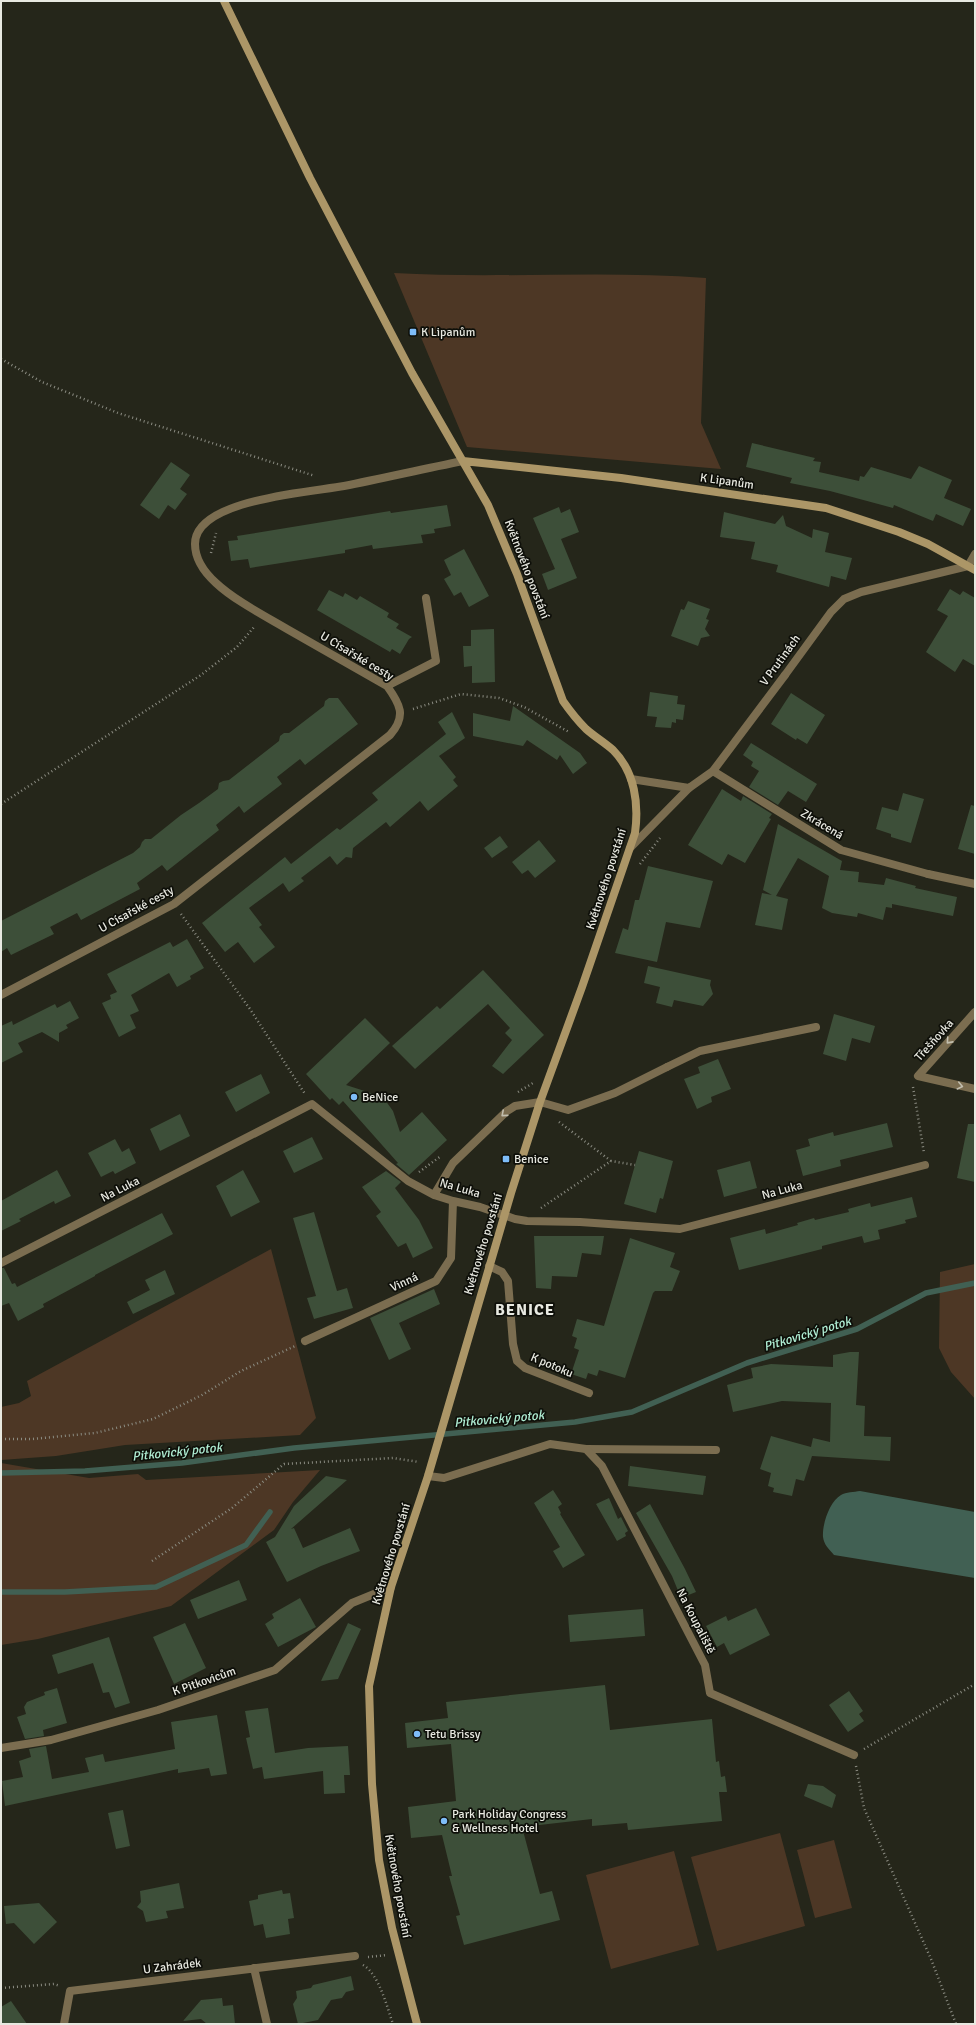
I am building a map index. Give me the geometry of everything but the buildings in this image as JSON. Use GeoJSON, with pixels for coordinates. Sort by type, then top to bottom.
{"type":"FeatureCollection","features":[{"type":"Feature","properties":{"kind":"street","name":"Květnového povstání"},"geometry":{"type":"LineString","coordinates":[[224,1],[310,178],[412,373],[488,505],[517,574],[563,700],[574,716],[613,751],[631,779],[637,805],[635,833],[540,1102],[489,1266],[432,1463],[391,1587],[369,1686],[372,1784],[379,1860],[392,1928],[417,2024]]}},
{"type":"Feature","properties":{"kind":"street","name":"K Lipanům"},"geometry":{"type":"LineString","coordinates":[[463,461],[620,478],[826,508],[900,532],[928,544],[972,568]]}},
{"type":"Feature","properties":{"kind":"street","name":"U Císařské cesty"},"geometry":{"type":"LineString","coordinates":[[1,994],[174,904],[390,735],[398,726],[401,713],[398,701],[387,686],[262,615],[216,583],[202,568],[195,552],[195,539],[200,529],[210,519],[227,509],[264,498],[345,486],[463,461]]}},
{"type":"Feature","properties":{"kind":"street"},"geometry":{"type":"LineString","coordinates":[[972,568],[975,554]]}},
{"type":"Feature","properties":{"kind":"street","name":"V Prutinách"},"geometry":{"type":"LineString","coordinates":[[630,848],[689,788],[713,771],[831,612],[844,599],[861,592],[972,568]]}},
{"type":"Feature","properties":{"kind":"street"},"geometry":{"type":"LineString","coordinates":[[387,686],[436,661],[426,598]]}},
{"type":"Feature","properties":{"kind":"street","name":"Zkrácená"},"geometry":{"type":"LineString","coordinates":[[713,771],[841,850],[928,874],[975,884]]}},
{"type":"Feature","properties":{"kind":"street"},"geometry":{"type":"LineString","coordinates":[[631,779],[689,788]]}},
{"type":"Feature","properties":{"kind":"street","name":"Třešňovka"},"geometry":{"type":"LineString","coordinates":[[975,1012],[918,1076],[975,1089]]}},
{"type":"Feature","properties":{"kind":"street"},"geometry":{"type":"LineString","coordinates":[[434,1194],[453,1163],[507,1111],[515,1106],[540,1102],[568,1110],[615,1093],[700,1051],[816,1027]]}},
{"type":"Feature","properties":{"kind":"street","name":"Na Luka"},"geometry":{"type":"LineString","coordinates":[[1,1263],[312,1104],[408,1181],[434,1194],[453,1201],[480,1207],[504,1216],[528,1221],[580,1222],[680,1229],[925,1165]]}},
{"type":"Feature","properties":{"kind":"street","name":"Vinná"},"geometry":{"type":"LineString","coordinates":[[306,1341],[436,1281],[451,1258],[453,1201]]}},
{"type":"Feature","properties":{"kind":"street","name":"K potoku"},"geometry":{"type":"LineString","coordinates":[[489,1266],[502,1272],[508,1282],[513,1344],[517,1361],[525,1368],[588,1393]]}},
{"type":"Feature","properties":{"kind":"street"},"geometry":{"type":"LineString","coordinates":[[428,1476],[444,1478],[550,1444],[586,1449],[716,1450]]}},
{"type":"Feature","properties":{"kind":"street","name":"Na Koupaliště"},"geometry":{"type":"LineString","coordinates":[[586,1449],[602,1466],[705,1665],[710,1692],[854,1755]]}},
{"type":"Feature","properties":{"kind":"street","name":"K Pitkovicům"},"geometry":{"type":"LineString","coordinates":[[1,1748],[51,1740],[158,1710],[275,1670],[352,1603],[391,1587]]}},
{"type":"Feature","properties":{"kind":"street","name":"U Zahrádek"},"geometry":{"type":"LineString","coordinates":[[70,1991],[355,1956]]}},
{"type":"Feature","properties":{"kind":"street"},"geometry":{"type":"LineString","coordinates":[[254,1968],[267,2024]]}},
{"type":"Feature","properties":{"kind":"street"},"geometry":{"type":"LineString","coordinates":[[64,2024],[70,1991]]}},
{"type":"Feature","properties":{"kind":"path"},"geometry":{"type":"LineString","coordinates":[[1,359],[42,382],[118,413],[323,479]]}},
{"type":"Feature","properties":{"kind":"path"},"geometry":{"type":"LineString","coordinates":[[211,556],[214,536],[218,530]]}},
{"type":"Feature","properties":{"kind":"path"},"geometry":{"type":"LineString","coordinates":[[1,804],[201,675],[237,647],[262,615]]}},
{"type":"Feature","properties":{"kind":"path"},"geometry":{"type":"LineString","coordinates":[[401,713],[461,694],[499,698],[524,707],[573,734],[570,728]]}},
{"type":"Feature","properties":{"kind":"path"},"geometry":{"type":"LineString","coordinates":[[174,904],[250,1009],[312,1104]]}},
{"type":"Feature","properties":{"kind":"path"},"geometry":{"type":"LineString","coordinates":[[918,1076],[912,1084],[925,1165]]}},
{"type":"Feature","properties":{"kind":"path"},"geometry":{"type":"LineString","coordinates":[[513,1095],[537,1082]]}},
{"type":"Feature","properties":{"kind":"path"},"geometry":{"type":"LineString","coordinates":[[555,1119],[611,1161],[635,1165]]}},
{"type":"Feature","properties":{"kind":"path"},"geometry":{"type":"LineString","coordinates":[[408,1181],[445,1153]]}},
{"type":"Feature","properties":{"kind":"path"},"geometry":{"type":"LineString","coordinates":[[528,1221],[532,1214],[611,1161]]}},
{"type":"Feature","properties":{"kind":"path"},"geometry":{"type":"LineString","coordinates":[[1,1439],[32,1439],[95,1433],[152,1419],[202,1395],[241,1371],[306,1341]]}},
{"type":"Feature","properties":{"kind":"path"},"geometry":{"type":"LineString","coordinates":[[152,1561],[232,1508],[284,1464],[393,1458],[432,1463]]}},
{"type":"Feature","properties":{"kind":"path"},"geometry":{"type":"LineString","coordinates":[[956,2024],[931,1959],[864,1808],[854,1755],[975,1684]]}},
{"type":"Feature","properties":{"kind":"path"},"geometry":{"type":"LineString","coordinates":[[346,1956],[371,1971],[393,2024]]}},
{"type":"Feature","properties":{"kind":"path"},"geometry":{"type":"LineString","coordinates":[[1,1988],[54,1984],[70,1991]]}},
{"type":"Feature","properties":{"kind":"shaded area"},"geometry":{"type":"Polygon","coordinates":[[[394,273],[433,275],[589,274],[706,278],[701,423],[721,469],[467,447],[394,273]]]}},
{"type":"Feature","properties":{"kind":"shaded area"},"geometry":{"type":"Polygon","coordinates":[[[271,1249],[316,1418],[300,1435],[125,1445],[56,1456],[1,1460],[1,1407],[19,1403],[31,1396],[27,1381],[271,1249]]]}},
{"type":"Feature","properties":{"kind":"shaded area"},"geometry":{"type":"Polygon","coordinates":[[[975,1264],[975,1399],[951,1372],[939,1348],[940,1272],[975,1264]]]}},
{"type":"Feature","properties":{"kind":"shaded area"},"geometry":{"type":"Polygon","coordinates":[[[1,1463],[89,1478],[138,1474],[146,1480],[320,1470],[293,1502],[274,1530],[171,1606],[38,1639],[1,1645],[1,1463]]]}},
{"type":"Feature","properties":{"kind":"shaded area"},"geometry":{"type":"Polygon","coordinates":[[[860,1491],[975,1512],[975,1578],[834,1555],[826,1545],[823,1537],[825,1520],[830,1507],[841,1495],[860,1491]]]}},
{"type":"Feature","properties":{"kind":"shaded area"},"geometry":{"type":"Polygon","coordinates":[[[780,1833],[805,1926],[717,1951],[691,1857],[780,1833]]]}},
{"type":"Feature","properties":{"kind":"shaded area"},"geometry":{"type":"Polygon","coordinates":[[[834,1840],[852,1908],[815,1918],[797,1850],[834,1840]]]}},
{"type":"Feature","properties":{"kind":"shaded area"},"geometry":{"type":"Polygon","coordinates":[[[674,1851],[699,1945],[611,1969],[586,1875],[674,1851]]]}},
{"type":"Feature","properties":{"kind":"waterway","name":"Pitkovický potok"},"geometry":{"type":"LineString","coordinates":[[1,1473],[85,1471],[182,1463],[294,1448],[575,1422],[632,1412],[747,1363],[857,1329],[926,1293],[975,1283]]}},
{"type":"Feature","properties":{"kind":"waterway"},"geometry":{"type":"LineString","coordinates":[[1,1592],[65,1592],[156,1587],[246,1545],[270,1512]]}},
{"type":"Feature","properties":{"kind":"place","name":"K Lipanům"},"geometry":{"type":"Point","coordinates":[413,332]}},
{"type":"Feature","properties":{"kind":"place","name":"BeNice"},"geometry":{"type":"Point","coordinates":[354,1097]}},
{"type":"Feature","properties":{"kind":"place","name":"Benice"},"geometry":{"type":"Point","coordinates":[506,1159]}},
{"type":"Feature","properties":{"kind":"place","name":"Tetu Brissy"},"geometry":{"type":"Point","coordinates":[417,1734]}},
{"type":"Feature","properties":{"kind":"place","name":"Park Holiday Congress & Wellness Hotel"},"geometry":{"type":"Point","coordinates":[444,1821]}},
{"type":"Feature","properties":{"kind":"district","name":"BENICE"},"geometry":{"type":"Point","coordinates":[525,1309]}}]}
